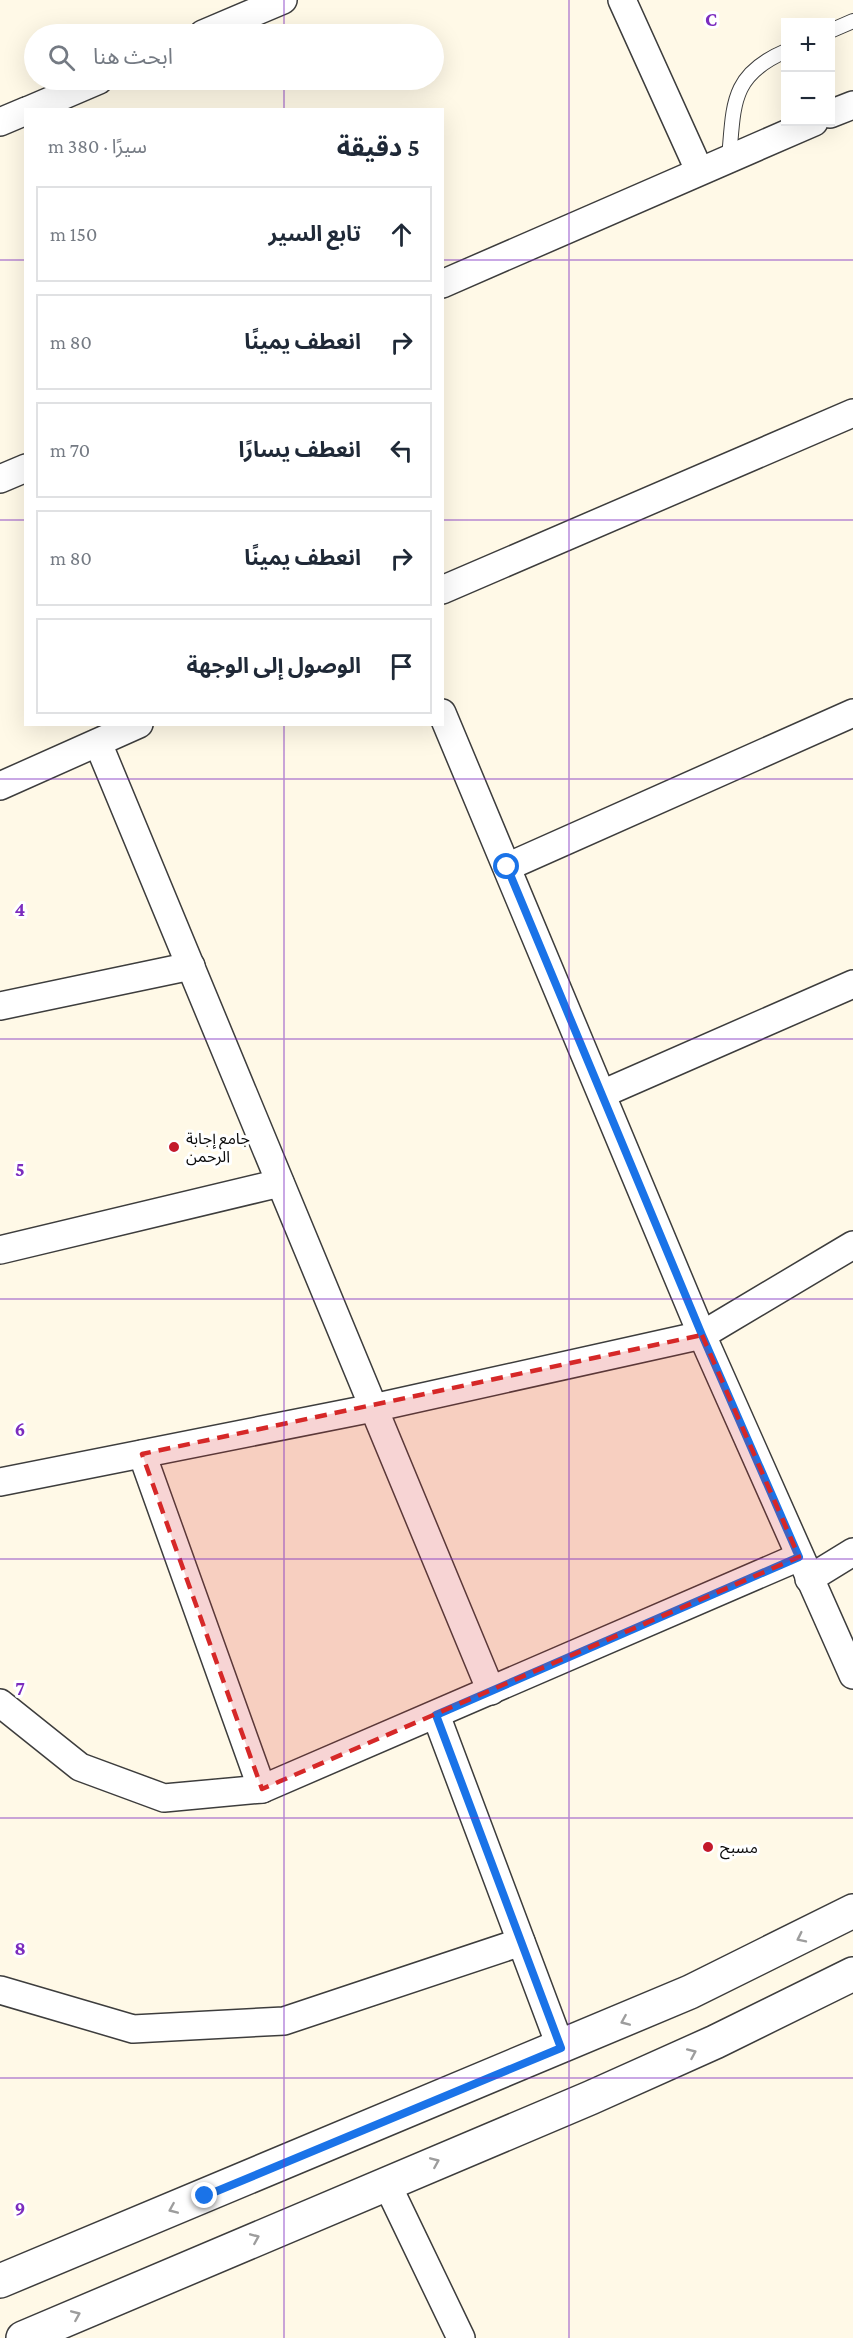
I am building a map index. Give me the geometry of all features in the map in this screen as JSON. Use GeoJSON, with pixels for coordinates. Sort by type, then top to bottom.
{"type":"FeatureCollection","features":[{"type":"Feature","properties":{"kind":"street"},"geometry":{"type":"LineString","coordinates":[[227,24],[283,0]]}},
{"type":"Feature","properties":{"kind":"street"},"geometry":{"type":"LineString","coordinates":[[622,0],[699,170]]}},
{"type":"Feature","properties":{"kind":"street"},"geometry":{"type":"LineString","coordinates":[[32,108],[75,90]]}},
{"type":"Feature","properties":{"kind":"street"},"geometry":{"type":"LineString","coordinates":[[835,112],[853,105]]}},
{"type":"Feature","properties":{"kind":"street"},"geometry":{"type":"LineString","coordinates":[[0,122],[24,111]]}},
{"type":"Feature","properties":{"kind":"street"},"geometry":{"type":"LineString","coordinates":[[444,283],[699,170],[805,126]]}},
{"type":"Feature","properties":{"kind":"street"},"geometry":{"type":"LineString","coordinates":[[444,589],[853,413]]}},
{"type":"Feature","properties":{"kind":"street"},"geometry":{"type":"LineString","coordinates":[[0,479],[24,469]]}},
{"type":"Feature","properties":{"kind":"street"},"geometry":{"type":"LineString","coordinates":[[507,867],[853,713]]}},
{"type":"Feature","properties":{"kind":"street"},"geometry":{"type":"LineString","coordinates":[[444,718],[702,1335],[853,1675]]}},
{"type":"Feature","properties":{"kind":"street"},"geometry":{"type":"LineString","coordinates":[[0,786],[134,726]]}},
{"type":"Feature","properties":{"kind":"street"},"geometry":{"type":"LineString","coordinates":[[98,743],[491,1691]]}},
{"type":"Feature","properties":{"kind":"street"},"geometry":{"type":"LineString","coordinates":[[0,1006],[191,966]]}},
{"type":"Feature","properties":{"kind":"street"},"geometry":{"type":"LineString","coordinates":[[602,1094],[853,984]]}},
{"type":"Feature","properties":{"kind":"street"},"geometry":{"type":"LineString","coordinates":[[0,1250],[280,1183]]}},
{"type":"Feature","properties":{"kind":"street"},"geometry":{"type":"LineString","coordinates":[[0,1482],[374,1408],[702,1335],[853,1245]]}},
{"type":"Feature","properties":{"kind":"street"},"geometry":{"type":"LineString","coordinates":[[142,1454],[262,1789]]}},
{"type":"Feature","properties":{"kind":"street"},"geometry":{"type":"LineString","coordinates":[[0,1703],[80,1767],[164,1798],[262,1789],[491,1691],[804,1568],[853,1552]]}},
{"type":"Feature","properties":{"kind":"street"},"geometry":{"type":"LineString","coordinates":[[436,1715],[561,2048]]}},
{"type":"Feature","properties":{"kind":"street"},"geometry":{"type":"LineString","coordinates":[[0,2281],[561,2048],[690,1992],[853,1911]]}},
{"type":"Feature","properties":{"kind":"street"},"geometry":{"type":"LineString","coordinates":[[0,1990],[133,2029],[284,2021],[521,1942]]}},
{"type":"Feature","properties":{"kind":"street"},"geometry":{"type":"LineString","coordinates":[[22,2338],[715,2042],[853,1974]]}},
{"type":"Feature","properties":{"kind":"street"},"geometry":{"type":"LineString","coordinates":[[386,2182],[461,2338]]}},
{"type":"Feature","properties":{"kind":"lane"},"geometry":{"type":"LineString","coordinates":[[835,29],[853,21]]}},
{"type":"Feature","properties":{"kind":"lane"},"geometry":{"type":"LineString","coordinates":[[729,158],[734,100],[741,86],[762,63],[781,54]]}},
{"type":"Feature","properties":{"kind":"highlighted area"},"geometry":{"type":"Polygon","coordinates":[[[702,1335],[799,1557],[262,1789],[142,1454],[702,1335]]]}},
{"type":"Feature","properties":{"kind":"place","name":"جامع إجابة الرحمن"},"geometry":{"type":"Point","coordinates":[174,1147]}},
{"type":"Feature","properties":{"kind":"place","name":"مسبح"},"geometry":{"type":"Point","coordinates":[708,1847]}},
{"type":"Feature","properties":{"kind":"route"},"geometry":{"type":"LineString","coordinates":[[205,2196],[561,2048],[436,1715],[799,1557],[719,1376],[507,867]]}}]}
